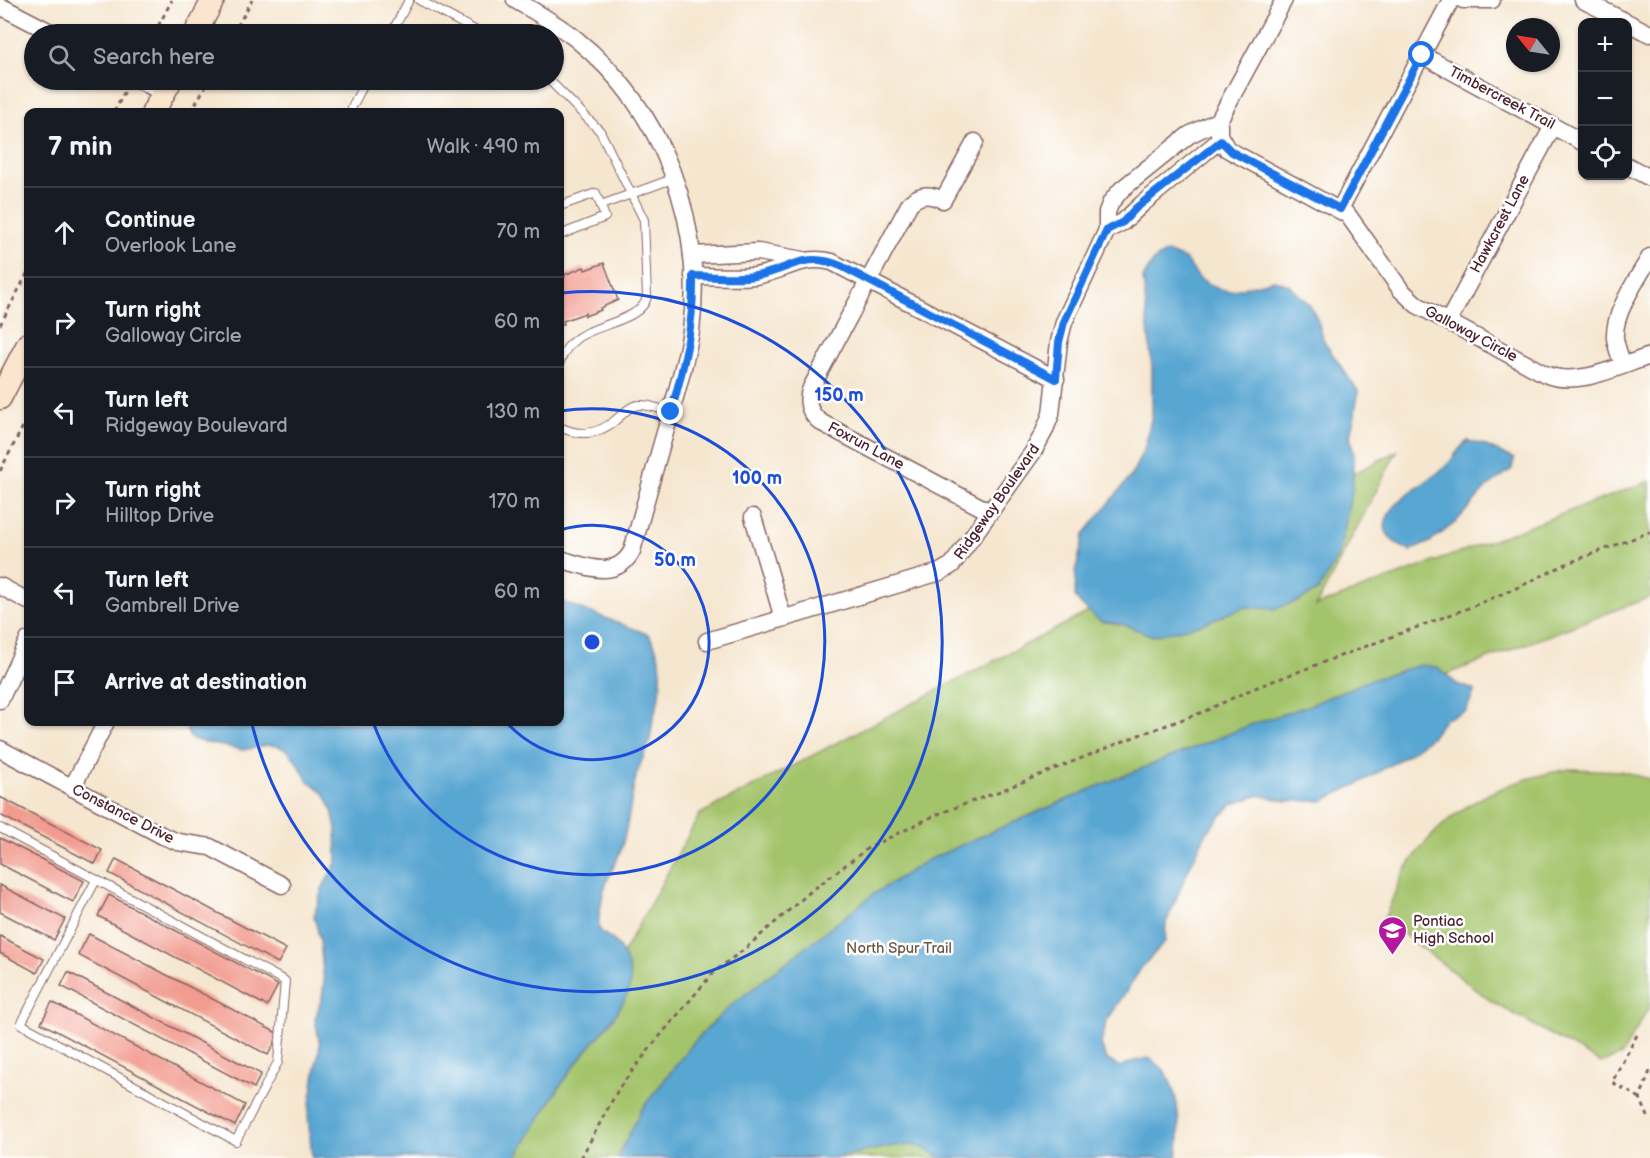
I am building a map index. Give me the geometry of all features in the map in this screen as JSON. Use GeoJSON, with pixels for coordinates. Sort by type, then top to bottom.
{"type":"FeatureCollection","features":[{"type":"Feature","properties":{"kind":"main road"},"geometry":{"type":"LineString","coordinates":[[200,24],[213,0]]}},
{"type":"Feature","properties":{"kind":"main road"},"geometry":{"type":"LineString","coordinates":[[155,108],[165,90]]}},
{"type":"Feature","properties":{"kind":"main road"},"geometry":{"type":"LineString","coordinates":[[0,398],[24,352]]}},
{"type":"Feature","properties":{"kind":"street"},"geometry":{"type":"LineString","coordinates":[[514,0],[554,24]]}},
{"type":"Feature","properties":{"kind":"street"},"geometry":{"type":"LineString","coordinates":[[1107,230],[1123,222],[1136,208],[1221,141],[1218,130],[1219,120],[1284,0]]}},
{"type":"Feature","properties":{"kind":"street"},"geometry":{"type":"LineString","coordinates":[[1340,209],[1451,0]]}},
{"type":"Feature","properties":{"kind":"street"},"geometry":{"type":"LineString","coordinates":[[1463,0],[1492,0]]}},
{"type":"Feature","properties":{"kind":"street"},"geometry":{"type":"LineString","coordinates":[[1583,0],[1650,34]]}},
{"type":"Feature","properties":{"kind":"street"},"geometry":{"type":"LineString","coordinates":[[0,6],[35,24]]}},
{"type":"Feature","properties":{"kind":"street"},"geometry":{"type":"LineString","coordinates":[[564,30],[589,50],[611,73],[631,97],[650,126],[675,178],[685,211],[693,276],[690,333],[683,369],[632,551],[621,564],[607,570],[564,560]]}},
{"type":"Feature","properties":{"kind":"street","name":"Timbercreek Trail"},"geometry":{"type":"LineString","coordinates":[[1422,55],[1578,140]]}},
{"type":"Feature","properties":{"kind":"street","name":"Ridgeway Boulevard"},"geometry":{"type":"LineString","coordinates":[[707,641],[945,570],[956,561],[1041,439],[1051,414],[1059,342],[1064,322],[1107,230],[1107,212],[1117,194],[1189,135],[1219,120]]}},
{"type":"Feature","properties":{"kind":"street","name":"Hawkcrest Lane"},"geometry":{"type":"LineString","coordinates":[[1448,322],[1553,126]]}},
{"type":"Feature","properties":{"kind":"street","name":"Galloway Circle"},"geometry":{"type":"LineString","coordinates":[[1221,141],[1232,152],[1340,209],[1356,223],[1406,295],[1423,309],[1555,378],[1581,378],[1650,356]]}},
{"type":"Feature","properties":{"kind":"street"},"geometry":{"type":"LineString","coordinates":[[869,280],[910,203],[922,195],[943,200],[975,142]]}},
{"type":"Feature","properties":{"kind":"street"},"geometry":{"type":"LineString","coordinates":[[1632,168],[1650,178]]}},
{"type":"Feature","properties":{"kind":"street"},"geometry":{"type":"LineString","coordinates":[[692,255],[758,252],[832,262],[1056,379]]}},
{"type":"Feature","properties":{"kind":"street"},"geometry":{"type":"LineString","coordinates":[[1623,365],[1616,339],[1616,324],[1650,257]]}},
{"type":"Feature","properties":{"kind":"street"},"geometry":{"type":"LineString","coordinates":[[693,276],[752,276],[804,260]]}},
{"type":"Feature","properties":{"kind":"street","name":"Foxrun Lane"},"geometry":{"type":"LineString","coordinates":[[869,280],[809,393],[808,404],[811,413],[822,423],[990,512]]}},
{"type":"Feature","properties":{"kind":"street"},"geometry":{"type":"LineString","coordinates":[[753,517],[783,618]]}},
{"type":"Feature","properties":{"kind":"street"},"geometry":{"type":"LineString","coordinates":[[0,585],[24,599]]}},
{"type":"Feature","properties":{"kind":"street"},"geometry":{"type":"LineString","coordinates":[[0,700],[24,649]]}},
{"type":"Feature","properties":{"kind":"street"},"geometry":{"type":"LineString","coordinates":[[72,788],[104,726]]}},
{"type":"Feature","properties":{"kind":"street","name":"Constance Drive"},"geometry":{"type":"LineString","coordinates":[[0,749],[171,840],[210,847],[282,885]]}},
{"type":"Feature","properties":{"kind":"lane"},"geometry":{"type":"LineString","coordinates":[[396,24],[409,0]]}},
{"type":"Feature","properties":{"kind":"lane"},"geometry":{"type":"LineString","coordinates":[[419,0],[463,24]]}},
{"type":"Feature","properties":{"kind":"lane"},"geometry":{"type":"LineString","coordinates":[[352,106],[361,90]]}},
{"type":"Feature","properties":{"kind":"lane"},"geometry":{"type":"LineString","coordinates":[[559,90],[600,131],[644,220],[646,303],[635,313],[592,330],[575,340],[564,353]]}},
{"type":"Feature","properties":{"kind":"lane"},"geometry":{"type":"LineString","coordinates":[[601,206],[675,178]]}},
{"type":"Feature","properties":{"kind":"lane"},"geometry":{"type":"LineString","coordinates":[[564,205],[596,193],[605,218],[564,233]]}},
{"type":"Feature","properties":{"kind":"lane"},"geometry":{"type":"LineString","coordinates":[[564,428],[581,434],[591,434],[606,427],[637,405],[671,412]]}},
{"type":"Feature","properties":{"kind":"lane"},"geometry":{"type":"LineString","coordinates":[[0,828],[285,981],[278,1062],[236,1141],[21,1024],[96,880]]}},
{"type":"Feature","properties":{"kind":"path"},"geometry":{"type":"LineString","coordinates":[[159,24],[172,0]]}},
{"type":"Feature","properties":{"kind":"path"},"geometry":{"type":"LineString","coordinates":[[239,24],[252,0]]}},
{"type":"Feature","properties":{"kind":"path"},"geometry":{"type":"LineString","coordinates":[[116,108],[126,90]]}},
{"type":"Feature","properties":{"kind":"path"},"geometry":{"type":"LineString","coordinates":[[193,108],[203,90]]}},
{"type":"Feature","properties":{"kind":"path"},"geometry":{"type":"LineString","coordinates":[[0,325],[24,280]]}},
{"type":"Feature","properties":{"kind":"path"},"geometry":{"type":"LineString","coordinates":[[0,471],[24,425]]}},
{"type":"Feature","properties":{"kind":"path"},"geometry":{"type":"LineString","coordinates":[[581,1158],[619,1088],[654,1042],[707,980],[792,906],[868,848],[938,814],[1138,735],[1203,712],[1252,689],[1471,607],[1566,564],[1650,532]]}},
{"type":"Feature","properties":{"kind":"path"},"geometry":{"type":"LineString","coordinates":[[1637,1035],[1612,1082],[1640,1098],[1650,1121]]}},
{"type":"Feature","properties":{"kind":"path"},"geometry":{"type":"LineString","coordinates":[[1640,1098],[1650,1071]]}},
{"type":"Feature","properties":{"kind":"green space","name":"North Spur Trail"},"geometry":{"type":"Polygon","coordinates":[[[1397,451],[1316,606],[1650,481],[1650,597],[1239,753],[1028,1158],[489,1158],[561,1065],[700,814],[1397,451]]]}},
{"type":"Feature","properties":{"kind":"green space"},"geometry":{"type":"Polygon","coordinates":[[[1570,769],[1620,771],[1650,779],[1650,1005],[1622,1055],[1601,1063],[1491,1001],[1384,919],[1404,872],[1419,850],[1455,815],[1475,801],[1497,790],[1544,774],[1570,769]]]}},
{"type":"Feature","properties":{"kind":"water"},"geometry":{"type":"Polygon","coordinates":[[[1167,252],[1185,259],[1199,278],[1216,288],[1230,291],[1274,280],[1289,285],[1309,304],[1318,321],[1324,342],[1358,391],[1350,435],[1354,454],[1352,490],[1339,554],[1319,590],[1299,601],[1274,609],[1245,607],[1199,625],[1153,636],[1125,625],[1100,621],[1080,604],[1075,596],[1076,570],[1084,534],[1131,476],[1145,447],[1152,415],[1152,368],[1143,278],[1154,260],[1167,252]]]}},
{"type":"Feature","properties":{"kind":"water"},"geometry":{"type":"Polygon","coordinates":[[[1468,441],[1484,445],[1514,459],[1512,469],[1487,487],[1456,522],[1430,542],[1410,551],[1392,540],[1386,529],[1387,518],[1395,506],[1444,468],[1468,441]]]}},
{"type":"Feature","properties":{"kind":"water"},"geometry":{"type":"Polygon","coordinates":[[[564,602],[648,634],[658,653],[661,684],[650,740],[637,773],[624,840],[603,892],[599,920],[600,930],[614,941],[625,958],[630,972],[630,985],[616,1014],[562,1083],[516,1158],[312,1158],[308,1115],[320,1045],[315,1019],[324,984],[320,940],[314,916],[322,889],[337,861],[336,829],[332,810],[324,793],[308,781],[287,750],[268,745],[243,750],[202,742],[190,738],[186,726],[564,726],[564,602]]]}},
{"type":"Feature","properties":{"kind":"water"},"geometry":{"type":"Polygon","coordinates":[[[1420,665],[1437,667],[1457,684],[1475,690],[1466,711],[1445,719],[1432,736],[1409,754],[1358,784],[1322,801],[1286,801],[1259,795],[1231,805],[1207,832],[1190,866],[1166,923],[1165,942],[1142,967],[1106,1022],[1101,1044],[1106,1059],[1120,1067],[1133,1061],[1149,1058],[1163,1068],[1169,1079],[1178,1112],[1177,1158],[942,1158],[918,1145],[893,1146],[834,1158],[617,1158],[642,1109],[693,1043],[729,1007],[875,893],[926,861],[1103,784],[1253,724],[1310,705],[1367,681],[1420,665]]]}},
{"type":"Feature","properties":{"kind":"building"},"geometry":{"type":"Polygon","coordinates":[[[604,263],[618,300],[600,308],[601,310],[564,321],[564,275],[584,267],[585,270],[604,263]]]}},
{"type":"Feature","properties":{"kind":"building"},"geometry":{"type":"Polygon","coordinates":[[[0,797],[102,850],[95,864],[0,815],[0,797]]]}},
{"type":"Feature","properties":{"kind":"building"},"geometry":{"type":"Polygon","coordinates":[[[0,838],[84,881],[73,902],[0,864],[0,838]]]}},
{"type":"Feature","properties":{"kind":"building"},"geometry":{"type":"Polygon","coordinates":[[[116,859],[286,949],[278,963],[109,873],[116,859]]]}},
{"type":"Feature","properties":{"kind":"building"},"geometry":{"type":"Polygon","coordinates":[[[0,885],[65,919],[54,940],[0,912],[0,885]]]}},
{"type":"Feature","properties":{"kind":"building"},"geometry":{"type":"Polygon","coordinates":[[[109,895],[278,985],[267,1006],[98,916],[109,895]]]}},
{"type":"Feature","properties":{"kind":"building"},"geometry":{"type":"Polygon","coordinates":[[[89,934],[279,1034],[268,1055],[78,955],[89,934]]]}},
{"type":"Feature","properties":{"kind":"building"},"geometry":{"type":"Polygon","coordinates":[[[0,936],[44,959],[37,973],[0,953],[0,936]]]}},
{"type":"Feature","properties":{"kind":"building"},"geometry":{"type":"Polygon","coordinates":[[[68,972],[261,1074],[254,1088],[61,986],[68,972]]]}},
{"type":"Feature","properties":{"kind":"building"},"geometry":{"type":"Polygon","coordinates":[[[52,1002],[245,1105],[235,1126],[41,1023],[52,1002]]]}},
{"type":"Feature","properties":{"kind":"place","name":"Pontiac High School"},"geometry":{"type":"Point","coordinates":[1392,956]}},
{"type":"Feature","properties":{"kind":"route"},"geometry":{"type":"LineString","coordinates":[[671,412],[690,333],[693,276],[752,276],[813,259],[841,266],[1056,379],[1059,342],[1064,322],[1107,230],[1123,222],[1136,208],[1221,141],[1232,152],[1340,209],[1422,55]]}}]}
